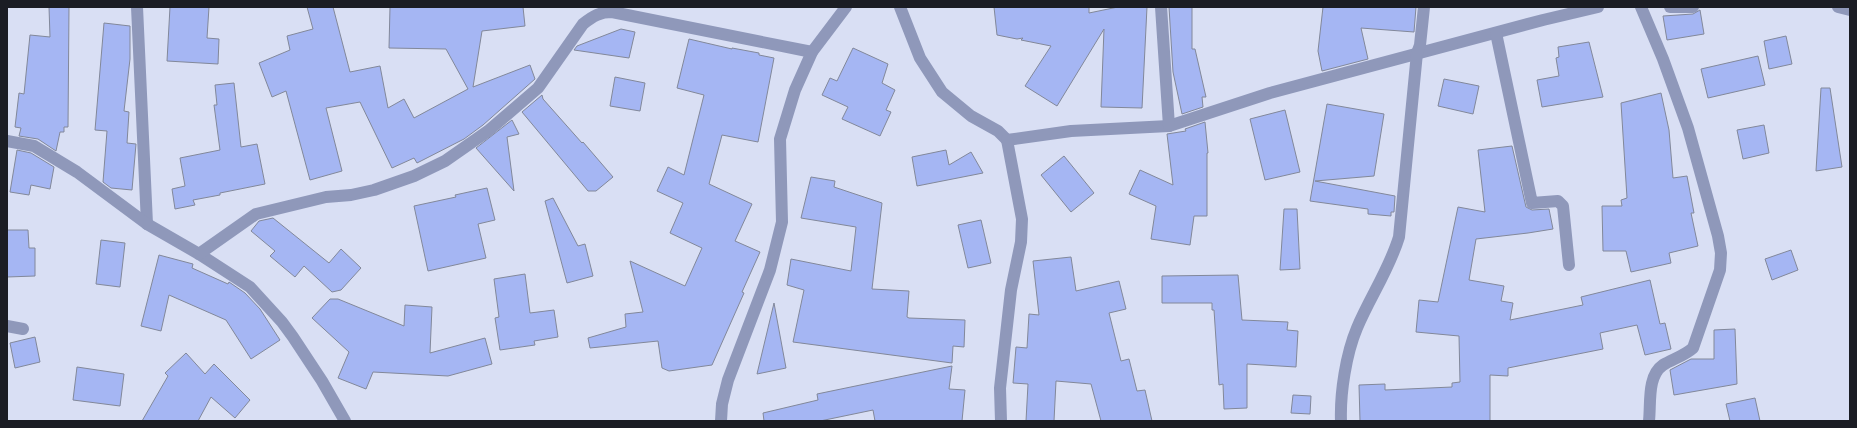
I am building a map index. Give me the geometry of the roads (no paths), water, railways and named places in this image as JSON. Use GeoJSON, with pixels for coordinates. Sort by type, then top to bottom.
{"type":"FeatureCollection","features":[{"type":"Feature","properties":{"kind":"street"},"geometry":{"type":"LineString","coordinates":[[137,7],[147,224]]}},
{"type":"Feature","properties":{"kind":"street"},"geometry":{"type":"LineString","coordinates":[[721,421],[722,404],[728,380],[772,263],[782,222],[780,139],[795,90],[812,52],[846,7]]}},
{"type":"Feature","properties":{"kind":"street"},"geometry":{"type":"LineString","coordinates":[[900,7],[920,58],[942,92],[971,116],[998,130],[1006,140],[1022,219],[1021,242],[1011,290],[1000,388],[1001,421]]}},
{"type":"Feature","properties":{"kind":"street"},"geometry":{"type":"LineString","coordinates":[[1161,7],[1169,126]]}},
{"type":"Feature","properties":{"kind":"street"},"geometry":{"type":"LineString","coordinates":[[1341,421],[1340,407],[1348,358],[1357,330],[1393,258],[1399,237],[1417,53],[1420,45],[1424,7]]}},
{"type":"Feature","properties":{"kind":"street"},"geometry":{"type":"LineString","coordinates":[[1006,140],[1071,131],[1169,126],[1270,93],[1417,53],[1598,7]]}},
{"type":"Feature","properties":{"kind":"street"},"geometry":{"type":"LineString","coordinates":[[1641,7],[1663,59],[1688,128],[1715,219],[1721,253],[1720,270],[1693,348],[1685,355],[1664,365],[1656,372],[1652,380],[1649,421]]}},
{"type":"Feature","properties":{"kind":"street"},"geometry":{"type":"LineString","coordinates":[[1670,7],[1693,7]]}},
{"type":"Feature","properties":{"kind":"street"},"geometry":{"type":"LineString","coordinates":[[1838,7],[1850,10]]}},
{"type":"Feature","properties":{"kind":"street"},"geometry":{"type":"LineString","coordinates":[[199,254],[256,214],[326,197],[350,195],[374,190],[414,176],[445,161],[488,131],[538,88],[583,24],[593,16],[603,12],[618,13],[812,52]]}},
{"type":"Feature","properties":{"kind":"street"},"geometry":{"type":"LineString","coordinates":[[1496,33],[1532,203],[1558,201],[1563,206],[1569,265]]}},
{"type":"Feature","properties":{"kind":"street"},"geometry":{"type":"LineString","coordinates":[[7,142],[34,146],[77,172],[147,224],[199,254],[250,287],[282,322],[322,381],[345,421]]}},
{"type":"Feature","properties":{"kind":"street"},"geometry":{"type":"LineString","coordinates":[[7,326],[24,329]]}}]}
